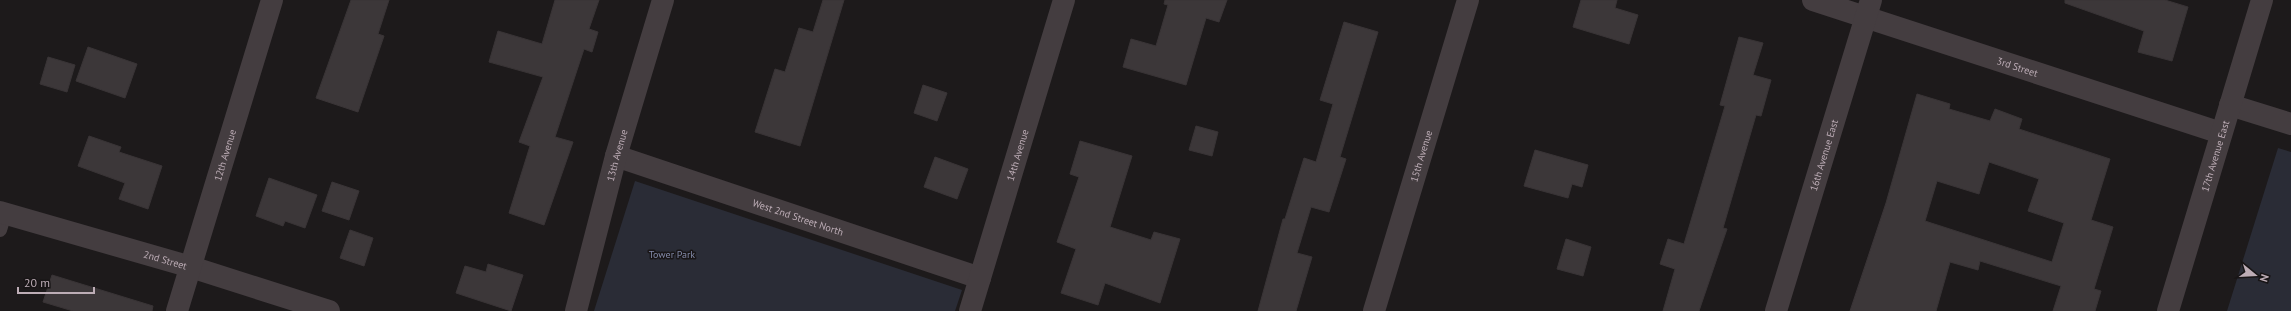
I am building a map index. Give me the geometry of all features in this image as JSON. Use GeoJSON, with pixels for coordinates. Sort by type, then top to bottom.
{"type":"FeatureCollection","features":[{"type":"Feature","properties":{"kind":"street","name":"12th Avenue"},"geometry":{"type":"LineString","coordinates":[[177,311],[272,0]]}},
{"type":"Feature","properties":{"kind":"street","name":"13th Avenue"},"geometry":{"type":"LineString","coordinates":[[576,311],[616,156],[663,0]]}},
{"type":"Feature","properties":{"kind":"street","name":"14th Avenue"},"geometry":{"type":"LineString","coordinates":[[970,311],[1064,0]]}},
{"type":"Feature","properties":{"kind":"street","name":"15th Avenue"},"geometry":{"type":"LineString","coordinates":[[1374,311],[1468,0]]}},
{"type":"Feature","properties":{"kind":"street","name":"3rd Street"},"geometry":{"type":"LineString","coordinates":[[1813,0],[1868,9],[2221,133]]}},
{"type":"Feature","properties":{"kind":"street","name":"17th Avenue East"},"geometry":{"type":"LineString","coordinates":[[2168,311],[2262,0]]}},
{"type":"Feature","properties":{"kind":"street","name":"16th Avenue East"},"geometry":{"type":"LineString","coordinates":[[1776,311],[1868,9]]}},
{"type":"Feature","properties":{"kind":"street"},"geometry":{"type":"LineString","coordinates":[[2230,105],[2291,124]]}},
{"type":"Feature","properties":{"kind":"street","name":"West 2nd Street North"},"geometry":{"type":"LineString","coordinates":[[616,156],[980,278]]}},
{"type":"Feature","properties":{"kind":"street","name":"2nd Street"},"geometry":{"type":"LineString","coordinates":[[2,218],[191,267],[329,311]]}},
{"type":"Feature","properties":{"kind":"green space"},"geometry":{"type":"Polygon","coordinates":[[[2278,148],[2291,152],[2291,311],[2227,311],[2278,148]]]}},
{"type":"Feature","properties":{"kind":"green space","name":"Tower Park"},"geometry":{"type":"Polygon","coordinates":[[[635,181],[962,290],[955,311],[594,311],[635,181]]]}},
{"type":"Feature","properties":{"kind":"building"},"geometry":{"type":"Polygon","coordinates":[[[351,0],[389,0],[378,34],[384,36],[358,112],[316,98],[351,0]]]}},
{"type":"Feature","properties":{"kind":"building"},"geometry":{"type":"Polygon","coordinates":[[[555,0],[599,0],[589,29],[598,32],[592,52],[584,49],[555,137],[573,142],[544,225],[509,213],[530,146],[519,142],[543,77],[489,62],[498,31],[542,44],[555,0]]]}},
{"type":"Feature","properties":{"kind":"building"},"geometry":{"type":"Polygon","coordinates":[[[823,0],[844,0],[800,146],[755,132],[775,69],[785,72],[799,28],[813,32],[823,0]]]}},
{"type":"Feature","properties":{"kind":"building"},"geometry":{"type":"Polygon","coordinates":[[[1165,0],[1227,0],[1219,22],[1206,18],[1186,85],[1123,67],[1131,39],[1156,46],[1168,5],[1164,4],[1165,0]]]}},
{"type":"Feature","properties":{"kind":"building"},"geometry":{"type":"Polygon","coordinates":[[[1581,0],[1617,0],[1615,8],[1638,15],[1629,44],[1573,27],[1581,0]]]}},
{"type":"Feature","properties":{"kind":"building"},"geometry":{"type":"Polygon","coordinates":[[[2065,0],[2165,0],[2188,7],[2172,61],[2138,52],[2144,31],[2065,3],[2065,0]]]}},
{"type":"Feature","properties":{"kind":"building"},"geometry":{"type":"Polygon","coordinates":[[[1344,22],[1378,32],[1340,157],[1346,159],[1329,212],[1311,207],[1297,253],[1312,257],[1296,311],[1258,311],[1283,219],[1285,219],[1304,158],[1316,162],[1333,104],[1320,100],[1344,22]]]}},
{"type":"Feature","properties":{"kind":"building"},"geometry":{"type":"Polygon","coordinates":[[[1739,37],[1763,43],[1753,75],[1771,80],[1761,116],[1756,115],[1723,228],[1727,229],[1699,311],[1663,311],[1675,269],[1660,264],[1668,239],[1684,244],[1725,106],[1720,105],[1739,37]]]}},
{"type":"Feature","properties":{"kind":"building"},"geometry":{"type":"Polygon","coordinates":[[[88,47],[137,64],[125,98],[76,81],[88,47]]]}},
{"type":"Feature","properties":{"kind":"building"},"geometry":{"type":"Polygon","coordinates":[[[48,57],[75,65],[67,92],[40,84],[48,57]]]}},
{"type":"Feature","properties":{"kind":"building"},"geometry":{"type":"Polygon","coordinates":[[[923,85],[947,93],[937,121],[914,113],[923,85]]]}},
{"type":"Feature","properties":{"kind":"building"},"geometry":{"type":"Polygon","coordinates":[[[1917,94],[1950,104],[1949,109],[1990,121],[1995,109],[2022,119],[2019,129],[2110,159],[2091,220],[2113,227],[2094,289],[2101,291],[2095,311],[2053,311],[2061,286],[1980,261],[1978,270],[1950,262],[1936,311],[1850,311],[1886,203],[1917,94]],[[1989,162],[1979,194],[1937,181],[1925,221],[2052,262],[2064,223],[2028,211],[2039,179],[1989,162]]]}},
{"type":"Feature","properties":{"kind":"building"},"geometry":{"type":"Polygon","coordinates":[[[1196,126],[1218,132],[1212,156],[1189,150],[1196,126]]]}},
{"type":"Feature","properties":{"kind":"building"},"geometry":{"type":"Polygon","coordinates":[[[89,136],[121,147],[119,152],[162,166],[148,209],[119,199],[125,183],[78,166],[89,136]]]}},
{"type":"Feature","properties":{"kind":"building"},"geometry":{"type":"Polygon","coordinates":[[[1080,141],[1132,156],[1110,227],[1151,240],[1154,232],[1180,239],[1160,303],[1105,283],[1098,305],[1061,293],[1076,249],[1057,242],[1079,177],[1070,174],[1080,141]]]}},
{"type":"Feature","properties":{"kind":"building"},"geometry":{"type":"Polygon","coordinates":[[[1535,150],[1588,165],[1582,187],[1572,184],[1568,198],[1524,186],[1535,150]]]}},
{"type":"Feature","properties":{"kind":"building"},"geometry":{"type":"Polygon","coordinates":[[[935,157],[968,169],[957,199],[924,187],[935,157]]]}},
{"type":"Feature","properties":{"kind":"building"},"geometry":{"type":"Polygon","coordinates":[[[269,178],[317,195],[305,228],[285,221],[283,226],[256,216],[269,178]]]}},
{"type":"Feature","properties":{"kind":"building"},"geometry":{"type":"Polygon","coordinates":[[[332,182],[359,191],[349,220],[322,211],[332,182]]]}},
{"type":"Feature","properties":{"kind":"building"},"geometry":{"type":"Polygon","coordinates":[[[350,230],[373,238],[364,266],[340,258],[350,230]]]}},
{"type":"Feature","properties":{"kind":"building"},"geometry":{"type":"Polygon","coordinates":[[[1566,239],[1591,247],[1583,276],[1557,269],[1566,239]]]}},
{"type":"Feature","properties":{"kind":"building"},"geometry":{"type":"Polygon","coordinates":[[[488,264],[523,275],[511,311],[456,293],[465,266],[486,272],[488,264]]]}},
{"type":"Feature","properties":{"kind":"building"},"geometry":{"type":"Polygon","coordinates":[[[52,275],[153,306],[152,311],[73,311],[43,302],[52,275]]]}}]}
